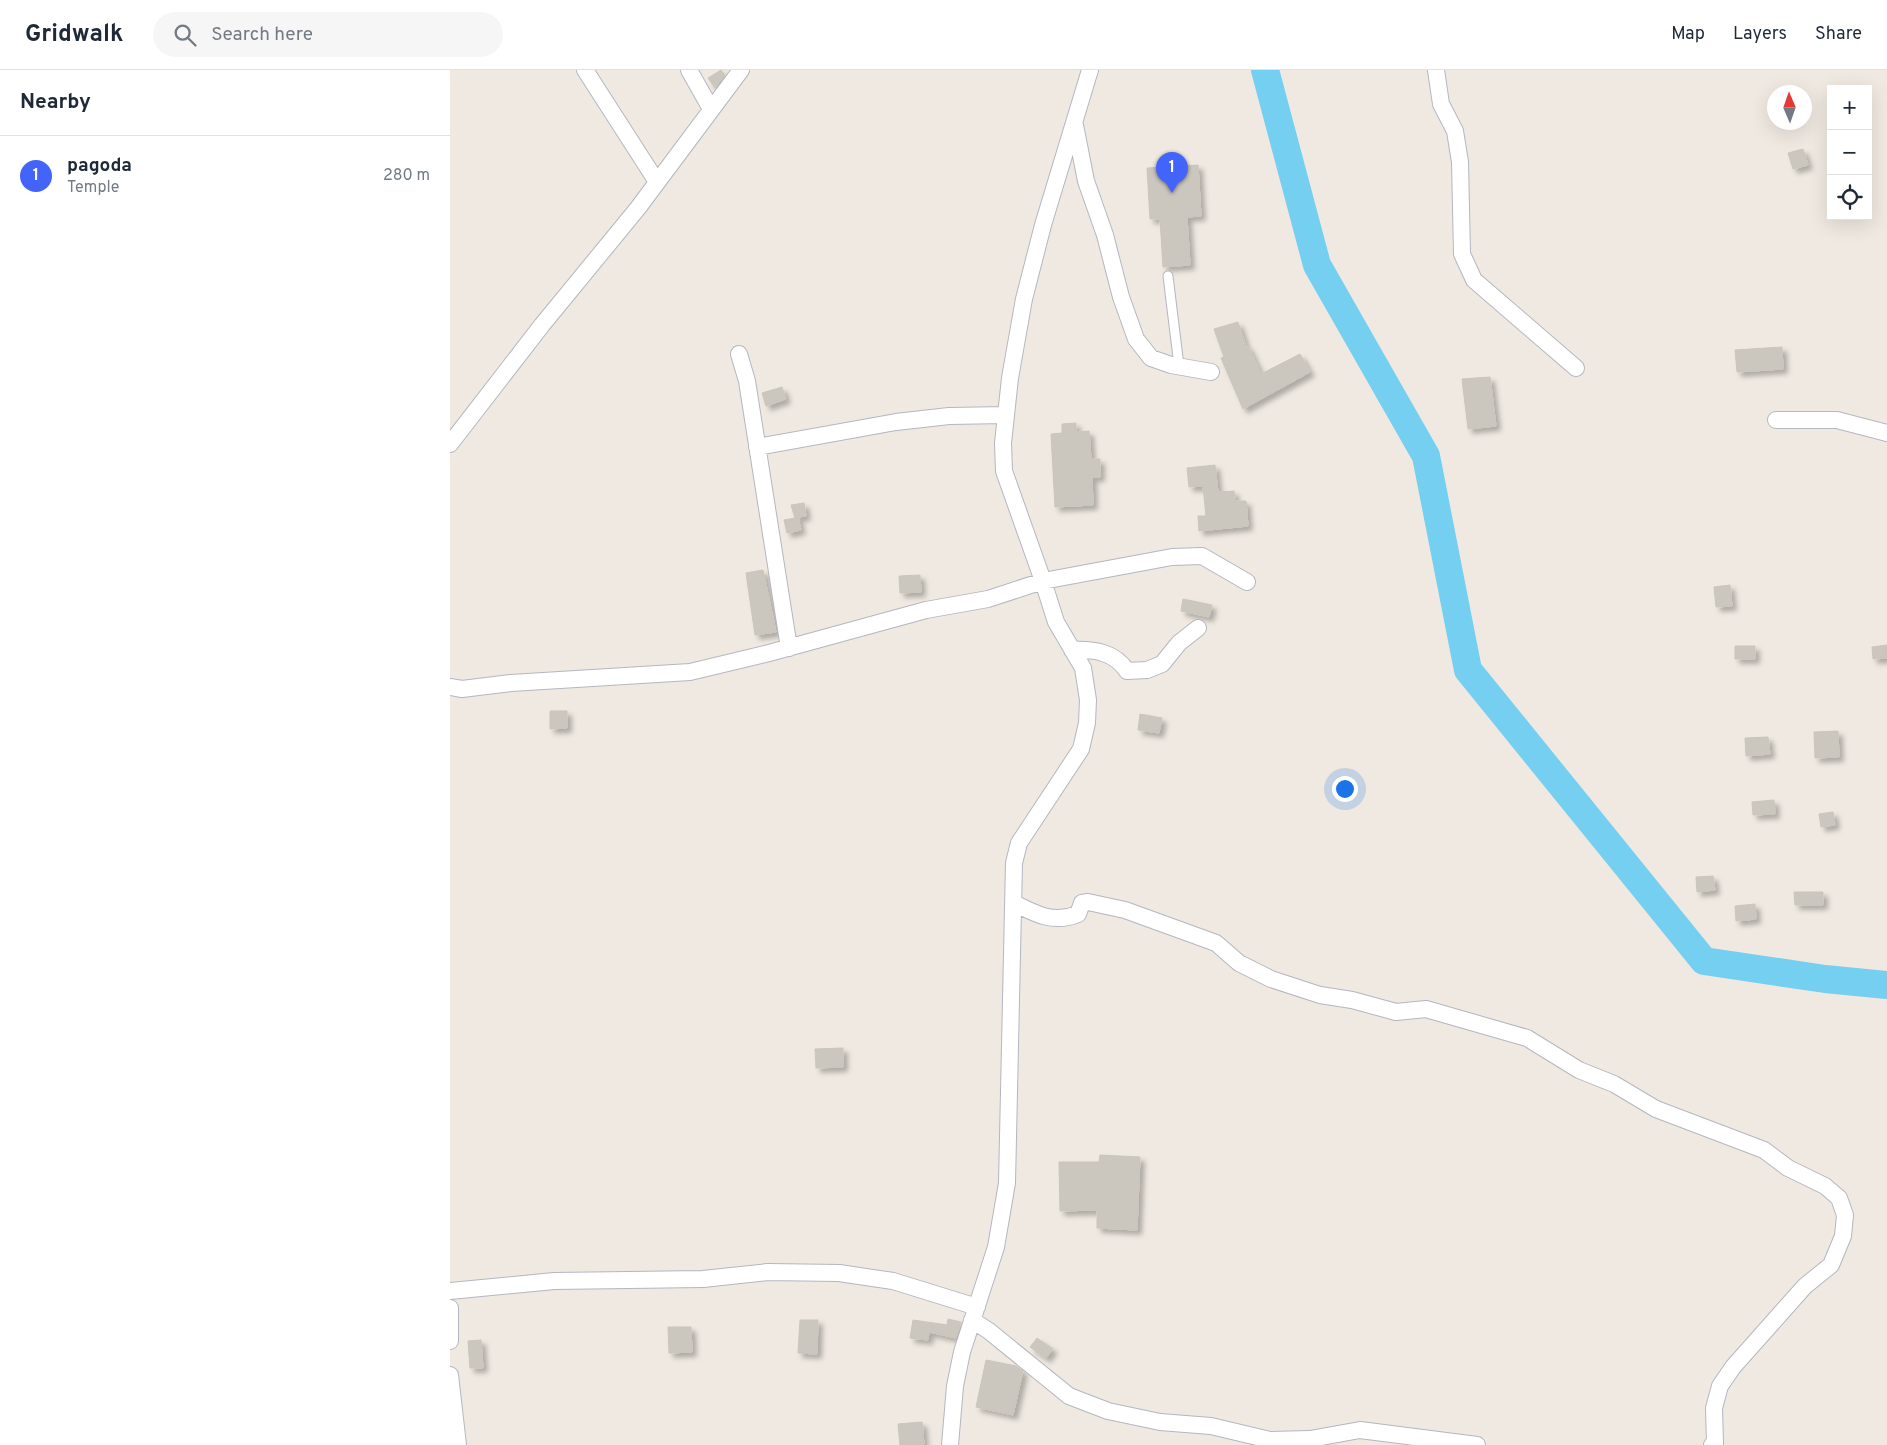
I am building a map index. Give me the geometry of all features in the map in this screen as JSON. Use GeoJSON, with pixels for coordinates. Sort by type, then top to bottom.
{"type":"FeatureCollection","features":[{"type":"Feature","properties":{"kind":"street"},"geometry":{"type":"LineString","coordinates":[[585,70],[657,182]]}},
{"type":"Feature","properties":{"kind":"street"},"geometry":{"type":"LineString","coordinates":[[689,70],[712,109]]}},
{"type":"Feature","properties":{"kind":"street"},"geometry":{"type":"LineString","coordinates":[[450,444],[542,325],[657,182],[741,70]]}},
{"type":"Feature","properties":{"kind":"street"},"geometry":{"type":"LineString","coordinates":[[950,1445],[955,1386],[962,1352],[996,1247],[1007,1183],[1014,863],[1019,843],[1081,749],[1087,723],[1088,700],[1083,668],[1056,622],[1004,471],[1003,443],[1010,378],[1024,299],[1044,224],[1090,70]]}},
{"type":"Feature","properties":{"kind":"street"},"geometry":{"type":"LineString","coordinates":[[1436,70],[1441,104],[1455,131],[1460,162],[1462,254],[1474,280],[1576,368]]}},
{"type":"Feature","properties":{"kind":"street"},"geometry":{"type":"LineString","coordinates":[[1074,122],[1086,181],[1105,235],[1121,297],[1136,339],[1151,358],[1211,372]]}},
{"type":"Feature","properties":{"kind":"street"},"geometry":{"type":"LineString","coordinates":[[739,354],[747,381],[789,648]]}},
{"type":"Feature","properties":{"kind":"street"},"geometry":{"type":"LineString","coordinates":[[757,447],[896,422],[950,416],[1006,415]]}},
{"type":"Feature","properties":{"kind":"street"},"geometry":{"type":"LineString","coordinates":[[1776,420],[1837,420],[1887,434]]}},
{"type":"Feature","properties":{"kind":"street"},"geometry":{"type":"LineString","coordinates":[[450,687],[462,689],[521,682],[690,672],[789,648],[926,610],[988,599],[1043,581],[1172,557],[1202,556],[1247,582]]}},
{"type":"Feature","properties":{"kind":"street"},"geometry":{"type":"LineString","coordinates":[[1072,650],[1092,649],[1119,659],[1127,671],[1147,670],[1162,664],[1179,643],[1198,628]]}},
{"type":"Feature","properties":{"kind":"street"},"geometry":{"type":"LineString","coordinates":[[1014,903],[1049,919],[1068,918],[1078,914],[1082,903],[1088,902],[1125,910],[1216,943],[1239,964],[1271,979],[1320,995],[1352,1000],[1396,1012],[1426,1009],[1527,1038],[1579,1070],[1614,1084],[1656,1109],[1764,1150],[1788,1168],[1826,1186],[1839,1198],[1845,1215],[1843,1236],[1831,1265],[1805,1286],[1732,1367],[1720,1386],[1714,1408],[1714,1445]]}},
{"type":"Feature","properties":{"kind":"street"},"geometry":{"type":"LineString","coordinates":[[450,1291],[554,1281],[703,1279],[768,1272],[839,1273],[894,1281],[975,1314],[989,1331],[1069,1396],[1108,1411],[1160,1422],[1211,1426],[1270,1440],[1310,1439],[1360,1430],[1476,1445]]}},
{"type":"Feature","properties":{"kind":"street"},"geometry":{"type":"LineString","coordinates":[[450,1308],[450,1341]]}},
{"type":"Feature","properties":{"kind":"street"},"geometry":{"type":"LineString","coordinates":[[450,1375],[458,1445]]}},
{"type":"Feature","properties":{"kind":"lane"},"geometry":{"type":"LineString","coordinates":[[1168,276],[1179,366]]}},
{"type":"Feature","properties":{"kind":"building"},"geometry":{"type":"Polygon","coordinates":[[[721,70],[725,75],[715,88],[708,78],[721,70]]]}},
{"type":"Feature","properties":{"kind":"building"},"geometry":{"type":"Polygon","coordinates":[[[1803,149],[1808,165],[1793,169],[1788,153],[1803,149]]]}},
{"type":"Feature","properties":{"kind":"building"},"geometry":{"type":"Polygon","coordinates":[[[1198,165],[1201,216],[1187,217],[1190,265],[1163,267],[1160,219],[1150,219],[1147,168],[1198,165]]]}},
{"type":"Feature","properties":{"kind":"building"},"geometry":{"type":"Polygon","coordinates":[[[1238,322],[1246,347],[1248,346],[1261,374],[1300,354],[1310,372],[1243,409],[1221,358],[1224,357],[1214,329],[1238,322]]]}},
{"type":"Feature","properties":{"kind":"building"},"geometry":{"type":"Polygon","coordinates":[[[1782,347],[1783,369],[1737,372],[1735,350],[1782,347]]]}},
{"type":"Feature","properties":{"kind":"building"},"geometry":{"type":"Polygon","coordinates":[[[1490,377],[1496,426],[1468,429],[1462,379],[1490,377]]]}},
{"type":"Feature","properties":{"kind":"building"},"geometry":{"type":"Polygon","coordinates":[[[782,387],[786,399],[766,406],[762,393],[782,387]]]}},
{"type":"Feature","properties":{"kind":"building"},"geometry":{"type":"Polygon","coordinates":[[[1076,423],[1076,432],[1089,431],[1091,459],[1100,459],[1100,477],[1092,477],[1093,505],[1055,507],[1051,434],[1062,433],[1062,424],[1076,423]]]}},
{"type":"Feature","properties":{"kind":"building"},"geometry":{"type":"Polygon","coordinates":[[[1215,465],[1218,492],[1234,491],[1235,501],[1246,501],[1248,526],[1199,531],[1198,516],[1206,516],[1203,486],[1189,487],[1187,468],[1215,465]]]}},
{"type":"Feature","properties":{"kind":"building"},"geometry":{"type":"Polygon","coordinates":[[[804,503],[806,516],[798,517],[801,530],[787,533],[784,520],[795,518],[791,505],[804,503]]]}},
{"type":"Feature","properties":{"kind":"building"},"geometry":{"type":"Polygon","coordinates":[[[763,570],[776,632],[755,635],[746,573],[763,570]]]}},
{"type":"Feature","properties":{"kind":"building"},"geometry":{"type":"Polygon","coordinates":[[[920,575],[921,592],[900,593],[899,576],[920,575]]]}},
{"type":"Feature","properties":{"kind":"building"},"geometry":{"type":"Polygon","coordinates":[[[1730,585],[1732,606],[1716,607],[1714,587],[1730,585]]]}},
{"type":"Feature","properties":{"kind":"building"},"geometry":{"type":"Polygon","coordinates":[[[1183,599],[1212,605],[1209,617],[1181,611],[1183,599]]]}},
{"type":"Feature","properties":{"kind":"building"},"geometry":{"type":"Polygon","coordinates":[[[1887,645],[1887,658],[1873,659],[1872,647],[1887,645]]]}},
{"type":"Feature","properties":{"kind":"building"},"geometry":{"type":"Polygon","coordinates":[[[1735,646],[1755,646],[1755,659],[1735,659],[1735,646]]]}},
{"type":"Feature","properties":{"kind":"building"},"geometry":{"type":"Polygon","coordinates":[[[550,711],[567,711],[567,728],[550,729],[550,711]]]}},
{"type":"Feature","properties":{"kind":"building"},"geometry":{"type":"Polygon","coordinates":[[[1140,714],[1162,718],[1159,733],[1138,730],[1140,714]]]}},
{"type":"Feature","properties":{"kind":"building"},"geometry":{"type":"Polygon","coordinates":[[[1838,731],[1839,757],[1815,758],[1814,732],[1838,731]]]}},
{"type":"Feature","properties":{"kind":"building"},"geometry":{"type":"Polygon","coordinates":[[[1768,737],[1770,754],[1746,756],[1745,738],[1768,737]]]}},
{"type":"Feature","properties":{"kind":"building"},"geometry":{"type":"Polygon","coordinates":[[[1774,800],[1775,814],[1753,815],[1752,802],[1774,800]]]}},
{"type":"Feature","properties":{"kind":"building"},"geometry":{"type":"Polygon","coordinates":[[[1833,812],[1835,825],[1821,827],[1819,814],[1833,812]]]}},
{"type":"Feature","properties":{"kind":"building"},"geometry":{"type":"Polygon","coordinates":[[[1713,876],[1715,890],[1697,892],[1696,877],[1713,876]]]}},
{"type":"Feature","properties":{"kind":"building"},"geometry":{"type":"Polygon","coordinates":[[[1794,892],[1823,892],[1823,905],[1795,905],[1794,892]]]}},
{"type":"Feature","properties":{"kind":"building"},"geometry":{"type":"Polygon","coordinates":[[[1755,904],[1756,919],[1736,921],[1735,906],[1755,904]]]}},
{"type":"Feature","properties":{"kind":"building"},"geometry":{"type":"Polygon","coordinates":[[[843,1048],[843,1067],[816,1068],[815,1049],[843,1048]]]}},
{"type":"Feature","properties":{"kind":"building"},"geometry":{"type":"Polygon","coordinates":[[[1100,1155],[1140,1157],[1137,1230],[1097,1228],[1097,1210],[1060,1211],[1059,1162],[1099,1162],[1100,1155]]]}},
{"type":"Feature","properties":{"kind":"building"},"geometry":{"type":"Polygon","coordinates":[[[948,1319],[961,1322],[956,1338],[929,1332],[928,1340],[910,1338],[913,1320],[947,1325],[948,1319]]]}},
{"type":"Feature","properties":{"kind":"building"},"geometry":{"type":"Polygon","coordinates":[[[800,1320],[818,1320],[817,1354],[798,1353],[800,1320]]]}},
{"type":"Feature","properties":{"kind":"building"},"geometry":{"type":"Polygon","coordinates":[[[668,1327],[691,1327],[692,1352],[669,1353],[668,1327]]]}},
{"type":"Feature","properties":{"kind":"building"},"geometry":{"type":"Polygon","coordinates":[[[1037,1338],[1053,1349],[1046,1358],[1030,1347],[1037,1338]]]}},
{"type":"Feature","properties":{"kind":"building"},"geometry":{"type":"Polygon","coordinates":[[[481,1340],[483,1368],[470,1368],[468,1341],[481,1340]]]}},
{"type":"Feature","properties":{"kind":"building"},"geometry":{"type":"Polygon","coordinates":[[[986,1360],[1016,1366],[1023,1371],[1013,1415],[976,1407],[986,1360]]]}},
{"type":"Feature","properties":{"kind":"building"},"geometry":{"type":"Polygon","coordinates":[[[922,1422],[924,1444],[900,1445],[898,1424],[922,1422]]]}},
{"type":"Feature","properties":{"kind":"waterway"},"geometry":{"type":"LineString","coordinates":[[1265,70],[1317,265],[1426,456],[1468,670],[1704,961],[1825,979],[1887,985]]}},
{"type":"Feature","properties":{"kind":"place","name":"pagoda"},"geometry":{"type":"Point","coordinates":[1172,193]}}]}
